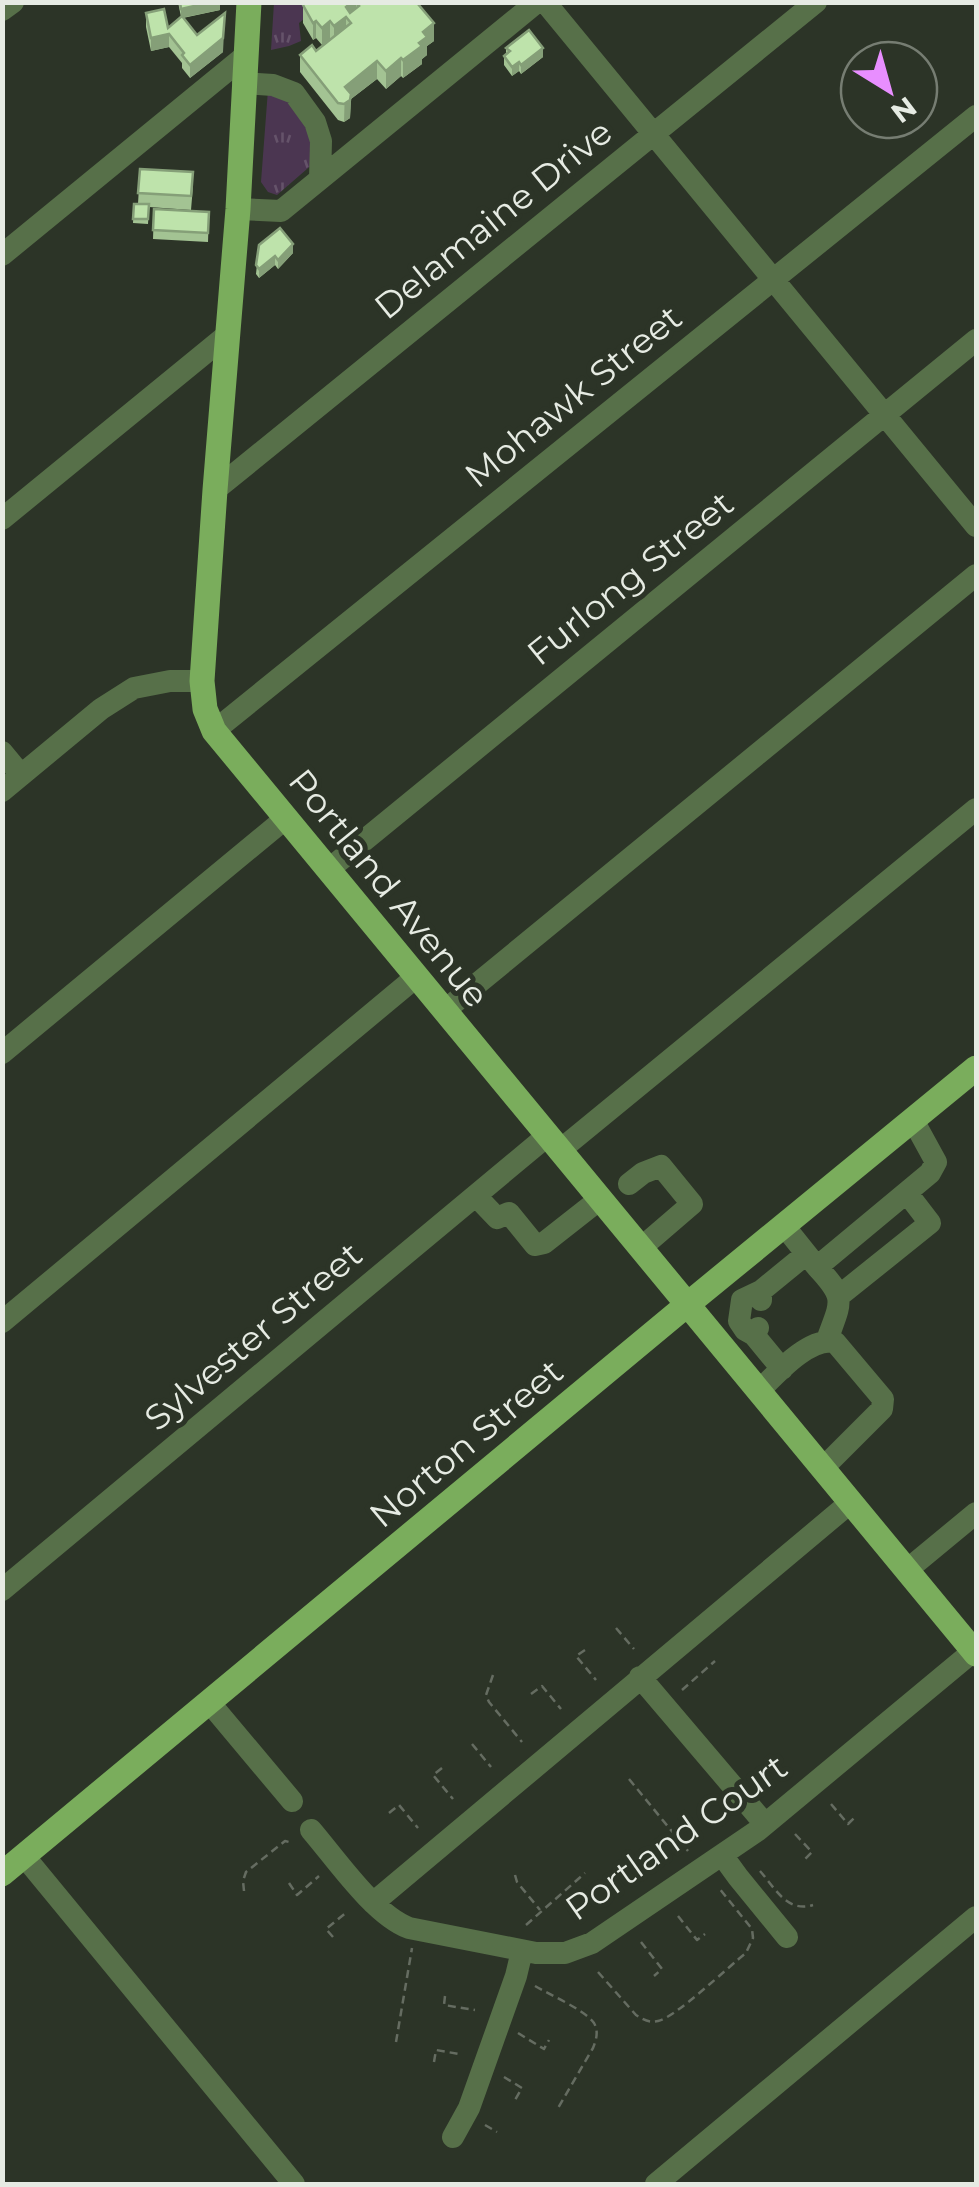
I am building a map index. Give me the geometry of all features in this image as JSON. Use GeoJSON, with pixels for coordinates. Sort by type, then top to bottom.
{"type":"FeatureCollection","features":[{"type":"Feature","properties":{"kind":"main road","name":"Portland Avenue"},"geometry":{"type":"LineString","coordinates":[[249,2],[238,209],[202,682],[214,730],[976,1651]]}},
{"type":"Feature","properties":{"kind":"main road","name":"Norton Street"},"geometry":{"type":"LineString","coordinates":[[2,1874],[976,1068]]}},
{"type":"Feature","properties":{"kind":"street"},"geometry":{"type":"LineString","coordinates":[[2,10],[13,2]]}},
{"type":"Feature","properties":{"kind":"street"},"geometry":{"type":"LineString","coordinates":[[238,209],[281,211],[541,2],[976,526]]}},
{"type":"Feature","properties":{"kind":"street","name":"Delamaine Drive"},"geometry":{"type":"LineString","coordinates":[[215,490],[816,2]]}},
{"type":"Feature","properties":{"kind":"street"},"geometry":{"type":"LineString","coordinates":[[2,255],[246,56]]}},
{"type":"Feature","properties":{"kind":"street"},"geometry":{"type":"LineString","coordinates":[[243,83],[273,85],[294,94],[315,122],[321,141],[320,179]]}},
{"type":"Feature","properties":{"kind":"street","name":"Mohawk Street"},"geometry":{"type":"LineString","coordinates":[[214,730],[976,116]]}},
{"type":"Feature","properties":{"kind":"street"},"geometry":{"type":"LineString","coordinates":[[2,519],[226,334]]}},
{"type":"Feature","properties":{"kind":"street","name":"Furlong Street"},"geometry":{"type":"LineString","coordinates":[[328,870],[976,340]]}},
{"type":"Feature","properties":{"kind":"street"},"geometry":{"type":"LineString","coordinates":[[444,1010],[976,576]]}},
{"type":"Feature","properties":{"kind":"street"},"geometry":{"type":"LineString","coordinates":[[2,790],[100,709],[134,688],[170,681],[202,682]]}},
{"type":"Feature","properties":{"kind":"street"},"geometry":{"type":"LineString","coordinates":[[2,752],[21,775]]}},
{"type":"Feature","properties":{"kind":"street","name":"Sylvester Street"},"geometry":{"type":"LineString","coordinates":[[2,1590],[476,1196],[553,1143],[976,809]]}},
{"type":"Feature","properties":{"kind":"street"},"geometry":{"type":"LineString","coordinates":[[2,1054],[286,818]]}},
{"type":"Feature","properties":{"kind":"street"},"geometry":{"type":"LineString","coordinates":[[2,1322],[416,977]]}},
{"type":"Feature","properties":{"kind":"street"},"geometry":{"type":"LineString","coordinates":[[782,1368],[756,1332],[745,1330],[739,1321],[742,1300],[765,1291],[811,1261],[907,1194],[930,1173],[936,1162],[914,1120]]}},
{"type":"Feature","properties":{"kind":"street"},"geometry":{"type":"LineString","coordinates":[[629,1184],[661,1166],[692,1204],[642,1247]]}},
{"type":"Feature","properties":{"kind":"street"},"geometry":{"type":"LineString","coordinates":[[839,1296],[930,1223],[907,1194]]}},
{"type":"Feature","properties":{"kind":"street"},"geometry":{"type":"LineString","coordinates":[[476,1196],[497,1218],[509,1214],[535,1244],[544,1243],[600,1199]]}},
{"type":"Feature","properties":{"kind":"street"},"geometry":{"type":"LineString","coordinates":[[785,1227],[839,1296],[840,1304],[827,1340]]}},
{"type":"Feature","properties":{"kind":"street"},"geometry":{"type":"LineString","coordinates":[[750,1255],[765,1291]]}},
{"type":"Feature","properties":{"kind":"street"},"geometry":{"type":"LineString","coordinates":[[760,1390],[782,1368],[816,1343],[827,1340],[835,1342],[883,1399],[882,1409],[824,1468]]}},
{"type":"Feature","properties":{"kind":"street"},"geometry":{"type":"LineString","coordinates":[[374,1904],[851,1502]]}},
{"type":"Feature","properties":{"kind":"street"},"geometry":{"type":"LineString","coordinates":[[907,1570],[976,1513]]}},
{"type":"Feature","properties":{"kind":"street","name":"Portland Court"},"geometry":{"type":"LineString","coordinates":[[311,1830],[374,1904],[403,1926],[522,1951],[557,1954],[587,1946],[765,1824],[976,1651]]}},
{"type":"Feature","properties":{"kind":"street"},"geometry":{"type":"LineString","coordinates":[[640,1677],[765,1824]]}},
{"type":"Feature","properties":{"kind":"street"},"geometry":{"type":"LineString","coordinates":[[209,1702],[292,1801]]}},
{"type":"Feature","properties":{"kind":"street"},"geometry":{"type":"LineString","coordinates":[[722,1855],[788,1937]]}},
{"type":"Feature","properties":{"kind":"street"},"geometry":{"type":"LineString","coordinates":[[24,1856],[294,2184]]}},
{"type":"Feature","properties":{"kind":"street"},"geometry":{"type":"LineString","coordinates":[[656,2184],[976,1917]]}},
{"type":"Feature","properties":{"kind":"street"},"geometry":{"type":"LineString","coordinates":[[453,2138],[468,2108],[522,1951]]}},
{"type":"Feature","properties":{"kind":"path"},"geometry":{"type":"LineString","coordinates":[[616,1628],[634,1649]]}},
{"type":"Feature","properties":{"kind":"path"},"geometry":{"type":"LineString","coordinates":[[584,1650],[576,1656],[596,1680]]}},
{"type":"Feature","properties":{"kind":"path"},"geometry":{"type":"LineString","coordinates":[[682,1690],[715,1661]]}},
{"type":"Feature","properties":{"kind":"path"},"geometry":{"type":"LineString","coordinates":[[493,1675],[486,1694],[489,1702],[522,1742]]}},
{"type":"Feature","properties":{"kind":"path"},"geometry":{"type":"LineString","coordinates":[[532,1694],[542,1686],[561,1709]]}},
{"type":"Feature","properties":{"kind":"path"},"geometry":{"type":"LineString","coordinates":[[472,1744],[491,1767]]}},
{"type":"Feature","properties":{"kind":"path"},"geometry":{"type":"LineString","coordinates":[[442,1768],[433,1775],[453,1799]]}},
{"type":"Feature","properties":{"kind":"path"},"geometry":{"type":"LineString","coordinates":[[629,1779],[692,1856]]}},
{"type":"Feature","properties":{"kind":"path"},"geometry":{"type":"LineString","coordinates":[[831,1804],[848,1824],[856,1817]]}},
{"type":"Feature","properties":{"kind":"path"},"geometry":{"type":"LineString","coordinates":[[389,1813],[399,1805],[418,1828]]}},
{"type":"Feature","properties":{"kind":"path"},"geometry":{"type":"LineString","coordinates":[[796,1834],[812,1852],[803,1860]]}},
{"type":"Feature","properties":{"kind":"path"},"geometry":{"type":"LineString","coordinates":[[244,1891],[246,1872],[285,1841],[289,1842]]}},
{"type":"Feature","properties":{"kind":"path"},"geometry":{"type":"LineString","coordinates":[[756,1866],[788,1903],[804,1908],[813,1905]]}},
{"type":"Feature","properties":{"kind":"path"},"geometry":{"type":"LineString","coordinates":[[526,1925],[585,1872]]}},
{"type":"Feature","properties":{"kind":"path"},"geometry":{"type":"LineString","coordinates":[[514,1875],[541,1911]]}},
{"type":"Feature","properties":{"kind":"path"},"geometry":{"type":"LineString","coordinates":[[288,1883],[297,1895],[318,1877]]}},
{"type":"Feature","properties":{"kind":"path"},"geometry":{"type":"LineString","coordinates":[[598,1972],[643,2019],[652,2022],[671,2015],[746,1953],[751,1944],[752,1929],[719,1888]]}},
{"type":"Feature","properties":{"kind":"path"},"geometry":{"type":"LineString","coordinates":[[333,1937],[326,1929],[347,1912]]}},
{"type":"Feature","properties":{"kind":"path"},"geometry":{"type":"LineString","coordinates":[[678,1916],[698,1940],[705,1934]]}},
{"type":"Feature","properties":{"kind":"path"},"geometry":{"type":"LineString","coordinates":[[396,2042],[414,1936]]}},
{"type":"Feature","properties":{"kind":"path"},"geometry":{"type":"LineString","coordinates":[[640,1942],[662,1969],[654,1976]]}},
{"type":"Feature","properties":{"kind":"path"},"geometry":{"type":"LineString","coordinates":[[535,1986],[590,2019],[596,2029],[596,2041],[558,2108]]}},
{"type":"Feature","properties":{"kind":"path"},"geometry":{"type":"LineString","coordinates":[[446,1996],[444,2005],[475,2010]]}},
{"type":"Feature","properties":{"kind":"path"},"geometry":{"type":"LineString","coordinates":[[518,2033],[544,2048],[550,2040]]}},
{"type":"Feature","properties":{"kind":"path"},"geometry":{"type":"LineString","coordinates":[[434,2062],[436,2050],[459,2054]]}},
{"type":"Feature","properties":{"kind":"path"},"geometry":{"type":"LineString","coordinates":[[502,2076],[522,2088],[515,2100]]}},
{"type":"Feature","properties":{"kind":"path"},"geometry":{"type":"LineString","coordinates":[[475,2120],[497,2132]]}},
{"type":"Feature","properties":{"kind":"green space"},"geometry":{"type":"Polygon","coordinates":[[[274,3],[323,3],[299,23],[301,41],[271,50],[274,3]]]}},
{"type":"Feature","properties":{"kind":"green space"},"geometry":{"type":"Polygon","coordinates":[[[268,90],[280,91],[313,124],[315,162],[277,195],[268,192],[261,182],[268,90]]]}},
{"type":"Feature","properties":{"kind":"building"},"geometry":{"type":"Polygon","coordinates":[[[180,2],[212,2],[181,9],[180,2]]]}},
{"type":"Feature","properties":{"kind":"building"},"geometry":{"type":"Polygon","coordinates":[[[352,2],[346,7],[350,13],[359,6],[358,2],[420,2],[434,23],[423,32],[427,37],[419,43],[422,46],[403,60],[386,71],[377,61],[345,87],[351,94],[344,104],[338,103],[300,55],[312,45],[316,51],[351,23],[346,17],[334,26],[330,21],[322,28],[316,21],[313,23],[303,5],[352,2]]]}},
{"type":"Feature","properties":{"kind":"building"},"geometry":{"type":"Polygon","coordinates":[[[164,9],[168,28],[182,16],[197,35],[225,13],[223,38],[190,65],[169,34],[151,38],[146,13],[164,9]]]}},
{"type":"Feature","properties":{"kind":"building"},"geometry":{"type":"Polygon","coordinates":[[[529,30],[543,48],[512,67],[504,56],[510,51],[506,48],[529,30]]]}},
{"type":"Feature","properties":{"kind":"building"},"geometry":{"type":"Polygon","coordinates":[[[140,169],[193,172],[191,196],[138,193],[140,169]]]}},
{"type":"Feature","properties":{"kind":"building"},"geometry":{"type":"Polygon","coordinates":[[[134,204],[149,204],[148,219],[133,219],[134,204]]]}},
{"type":"Feature","properties":{"kind":"building"},"geometry":{"type":"Polygon","coordinates":[[[154,209],[209,212],[208,233],[153,230],[154,209]]]}},
{"type":"Feature","properties":{"kind":"building"},"geometry":{"type":"Polygon","coordinates":[[[280,228],[293,244],[278,260],[275,256],[259,269],[259,245],[280,228]]]}}]}
